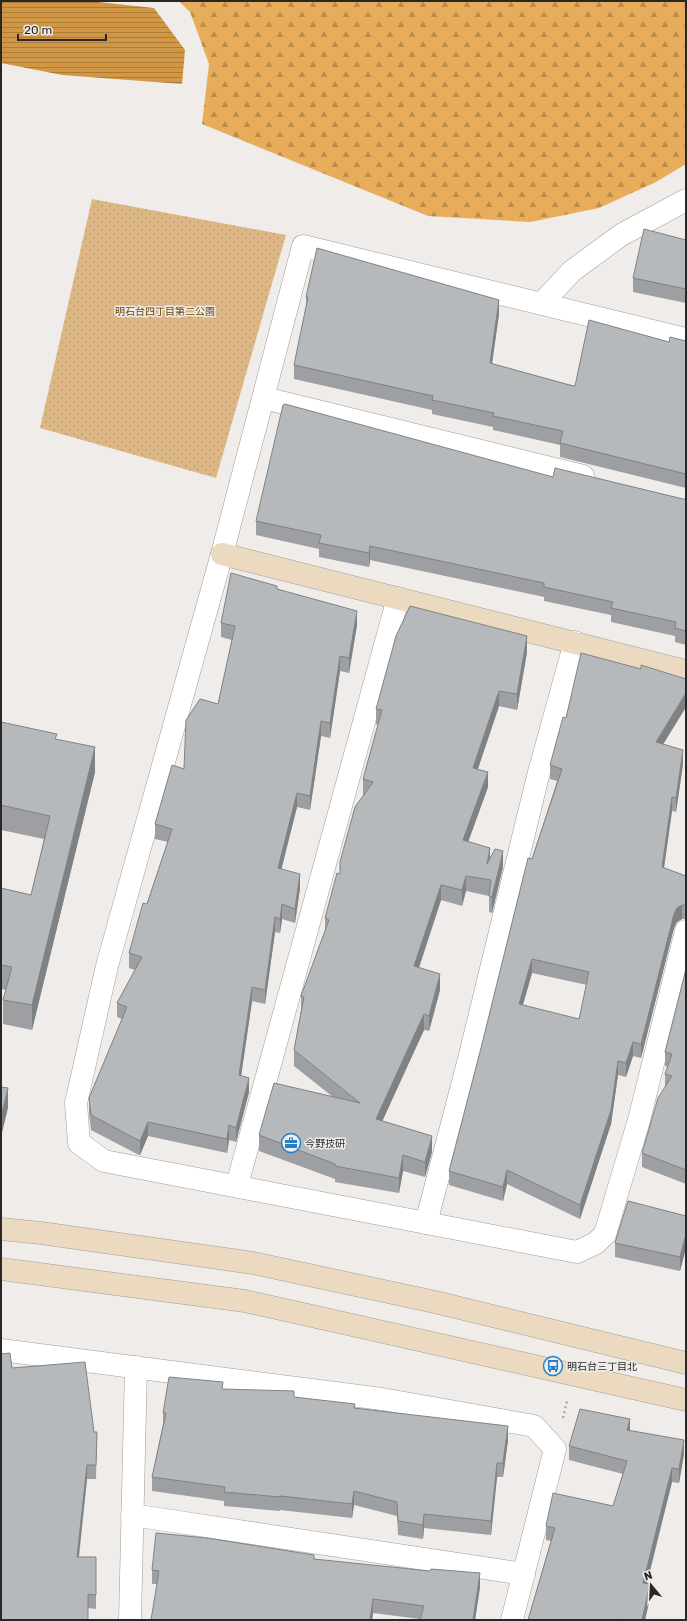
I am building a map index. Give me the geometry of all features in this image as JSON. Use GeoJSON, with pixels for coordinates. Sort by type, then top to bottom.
{"type":"FeatureCollection","features":[{"type":"Feature","properties":{"kind":"street"},"geometry":{"type":"LineString","coordinates":[[542,303],[572,271],[621,235],[686,200]]}},
{"type":"Feature","properties":{"kind":"street"},"geometry":{"type":"LineString","coordinates":[[686,339],[302,246],[264,398],[222,554],[107,966],[76,1103],[79,1143],[104,1161],[577,1252],[596,1243],[605,1234],[639,1120],[686,931]]}},
{"type":"Feature","properties":{"kind":"street"},"geometry":{"type":"LineString","coordinates":[[264,398],[602,480]]}},
{"type":"Feature","properties":{"kind":"street"},"geometry":{"type":"LineString","coordinates":[[222,554],[686,671]]}},
{"type":"Feature","properties":{"kind":"street"},"geometry":{"type":"LineString","coordinates":[[237,1186],[398,598]]}},
{"type":"Feature","properties":{"kind":"street"},"geometry":{"type":"LineString","coordinates":[[426,1223],[469,1059],[538,776],[575,642]]}},
{"type":"Feature","properties":{"kind":"street"},"geometry":{"type":"LineString","coordinates":[[1,1229],[41,1233],[253,1263],[435,1302],[686,1363]]}},
{"type":"Feature","properties":{"kind":"street"},"geometry":{"type":"LineString","coordinates":[[1,1269],[246,1301],[686,1400]]}},
{"type":"Feature","properties":{"kind":"street"},"geometry":{"type":"LineString","coordinates":[[1,1350],[382,1399],[534,1426],[555,1449],[512,1620]]}},
{"type":"Feature","properties":{"kind":"street"},"geometry":{"type":"LineString","coordinates":[[130,1620],[136,1367]]}},
{"type":"Feature","properties":{"kind":"street"},"geometry":{"type":"LineString","coordinates":[[132,1515],[524,1574]]}},
{"type":"Feature","properties":{"kind":"green space"},"geometry":{"type":"Polygon","coordinates":[[[179,1],[686,1],[686,164],[656,182],[599,208],[530,222],[428,216],[202,124],[209,64],[190,12],[179,1]]]}},
{"type":"Feature","properties":{"kind":"green space","name":"明石台四丁目第二公園"},"geometry":{"type":"Polygon","coordinates":[[[92,199],[286,235],[216,478],[40,428],[92,199]]]}},
{"type":"Feature","properties":{"kind":"shaded area"},"geometry":{"type":"Polygon","coordinates":[[[1,1],[89,1],[154,8],[185,50],[182,84],[62,75],[1,63],[1,1]]]}},
{"type":"Feature","properties":{"kind":"building"},"geometry":{"type":"Polygon","coordinates":[[[644,229],[686,240],[686,289],[633,278],[644,229]]]}},
{"type":"Feature","properties":{"kind":"building"},"geometry":{"type":"Polygon","coordinates":[[[317,248],[499,300],[490,363],[573,386],[575,386],[589,320],[669,342],[670,337],[686,341],[686,474],[560,443],[563,431],[493,416],[494,413],[432,400],[433,396],[294,365],[308,297],[306,297],[317,248]]]}},
{"type":"Feature","properties":{"kind":"building"},"geometry":{"type":"Polygon","coordinates":[[[285,404],[553,477],[555,468],[686,499],[686,631],[675,628],[676,622],[611,608],[613,602],[544,587],[544,583],[370,546],[369,553],[319,543],[321,535],[256,521],[283,405],[285,404]]]}},
{"type":"Feature","properties":{"kind":"building"},"geometry":{"type":"Polygon","coordinates":[[[231,573],[277,586],[277,589],[357,611],[349,658],[340,656],[330,723],[321,721],[310,796],[297,793],[278,868],[300,874],[295,909],[282,904],[280,919],[275,917],[265,990],[252,987],[239,1075],[249,1078],[236,1128],[229,1125],[227,1139],[148,1122],[140,1141],[91,1115],[89,1098],[127,1007],[117,1003],[142,957],[129,953],[143,903],[147,904],[172,829],[155,824],[172,765],[184,769],[186,720],[200,699],[218,704],[235,626],[221,623],[231,573]]]}},
{"type":"Feature","properties":{"kind":"building"},"geometry":{"type":"Polygon","coordinates":[[[410,606],[527,636],[517,694],[499,691],[473,768],[488,772],[463,840],[490,848],[487,864],[495,849],[503,851],[492,897],[489,896],[491,880],[466,876],[462,890],[441,885],[414,966],[440,974],[429,1016],[424,1014],[376,1119],[432,1136],[425,1162],[403,1155],[399,1178],[335,1166],[335,1164],[259,1135],[274,1083],[360,1103],[294,1050],[304,997],[301,996],[329,920],[325,918],[337,873],[340,874],[340,862],[355,807],[373,782],[363,779],[382,710],[376,709],[396,636],[410,606]]]}},
{"type":"Feature","properties":{"kind":"building"},"geometry":{"type":"Polygon","coordinates":[[[581,653],[641,669],[641,665],[686,679],[686,693],[656,742],[683,750],[676,798],[672,797],[662,867],[686,876],[686,905],[682,905],[677,908],[674,914],[641,1044],[633,1042],[626,1063],[618,1061],[611,1110],[580,1205],[507,1170],[503,1187],[449,1171],[528,858],[532,859],[562,769],[550,765],[563,717],[566,718],[581,653]],[[532,959],[519,1004],[579,1019],[589,972],[532,959]]]}},
{"type":"Feature","properties":{"kind":"building"},"geometry":{"type":"Polygon","coordinates":[[[1,722],[57,734],[55,739],[95,747],[32,1005],[3,1000],[12,967],[1,965],[1,888],[31,895],[50,816],[1,805],[1,722]]]}},
{"type":"Feature","properties":{"kind":"building"},"geometry":{"type":"Polygon","coordinates":[[[686,969],[686,1170],[642,1153],[658,1098],[672,1076],[665,1074],[672,1054],[665,1052],[686,969]]]}},
{"type":"Feature","properties":{"kind":"building"},"geometry":{"type":"Polygon","coordinates":[[[1,1087],[8,1088],[1,1117],[1,1087]]]}},
{"type":"Feature","properties":{"kind":"building"},"geometry":{"type":"Polygon","coordinates":[[[628,1201],[686,1216],[686,1234],[680,1257],[615,1243],[628,1201]]]}},
{"type":"Feature","properties":{"kind":"building"},"geometry":{"type":"Polygon","coordinates":[[[10,1353],[12,1368],[85,1362],[94,1432],[97,1432],[96,1465],[87,1465],[77,1557],[96,1557],[96,1595],[88,1594],[88,1620],[1,1620],[1,1354],[10,1353]]]}},
{"type":"Feature","properties":{"kind":"building"},"geometry":{"type":"Polygon","coordinates":[[[169,1377],[223,1382],[222,1389],[294,1391],[294,1397],[355,1404],[354,1408],[508,1426],[503,1463],[497,1463],[491,1521],[424,1514],[423,1525],[398,1521],[397,1502],[354,1491],[352,1504],[280,1496],[224,1492],[225,1487],[152,1477],[166,1413],[163,1413],[169,1377]]]}},
{"type":"Feature","properties":{"kind":"building"},"geometry":{"type":"Polygon","coordinates":[[[580,1409],[630,1419],[627,1430],[684,1440],[679,1469],[672,1468],[643,1583],[650,1584],[642,1620],[528,1620],[555,1528],[546,1526],[553,1493],[613,1506],[627,1461],[569,1446],[580,1409]]]}},
{"type":"Feature","properties":{"kind":"building"},"geometry":{"type":"Polygon","coordinates":[[[156,1533],[207,1538],[314,1555],[314,1559],[430,1571],[431,1569],[480,1573],[473,1620],[420,1620],[424,1606],[373,1599],[370,1620],[151,1620],[159,1571],[152,1570],[156,1533]]]}},
{"type":"Feature","properties":{"kind":"place","name":"今野技研"},"geometry":{"type":"Point","coordinates":[291,1143]}},
{"type":"Feature","properties":{"kind":"place","name":"明石台三丁目北"},"geometry":{"type":"Point","coordinates":[553,1366]}}]}
